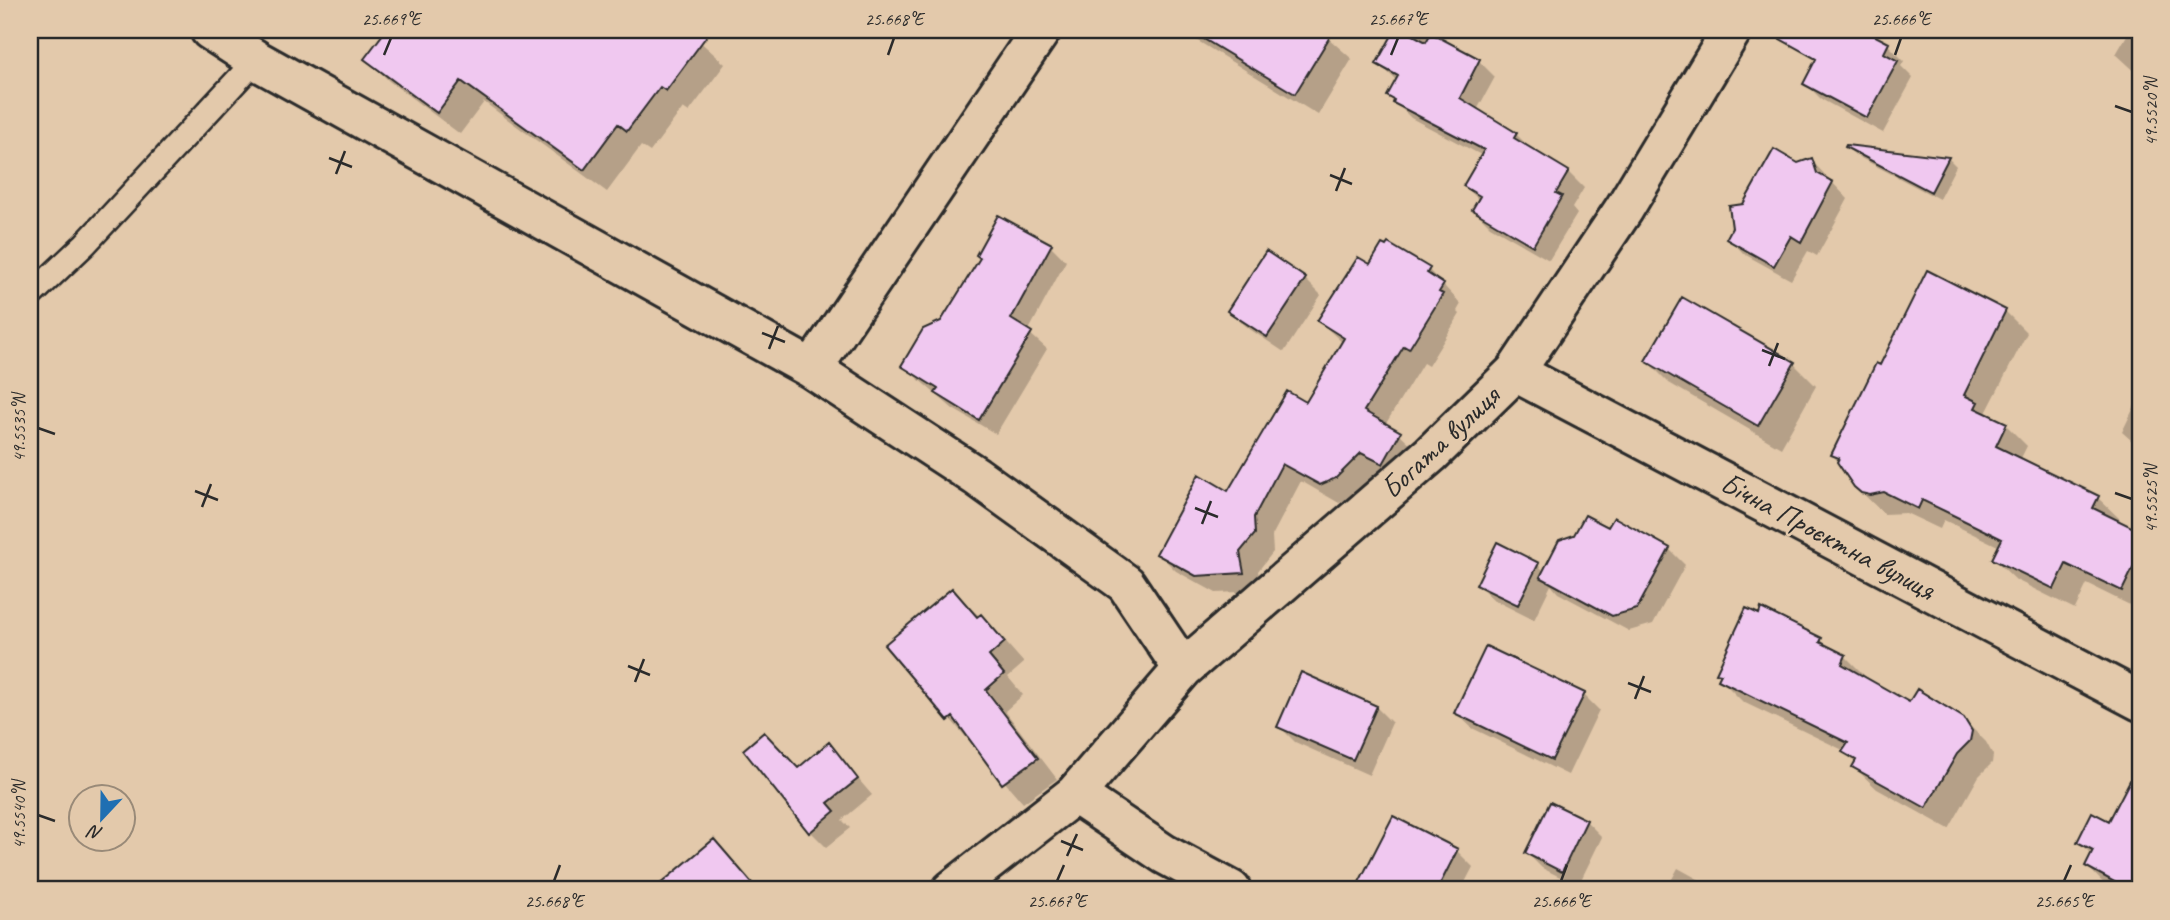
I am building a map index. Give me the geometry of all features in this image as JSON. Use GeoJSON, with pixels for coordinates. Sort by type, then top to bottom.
{"type":"FeatureCollection","features":[{"type":"Feature","properties":{"kind":"street"},"geometry":{"type":"LineString","coordinates":[[813,369],[1041,30]]}},
{"type":"Feature","properties":{"kind":"street","name":"Богата вулиця"},"geometry":{"type":"LineString","coordinates":[[952,890],[1075,794],[1183,669],[1431,454],[1515,372],[1624,209],[1732,30]]}},
{"type":"Feature","properties":{"kind":"street"},"geometry":{"type":"LineString","coordinates":[[237,41],[813,369],[976,476],[1126,584],[1183,669]]}},
{"type":"Feature","properties":{"kind":"street","name":"Бічна Проєктна вулиця"},"geometry":{"type":"LineString","coordinates":[[1515,372],[2140,701]]}},
{"type":"Feature","properties":{"kind":"street"},"geometry":{"type":"LineString","coordinates":[[1075,794],[1164,854],[1231,890]]}},
{"type":"Feature","properties":{"kind":"lane"},"geometry":{"type":"LineString","coordinates":[[30,296],[85,244],[237,41]]}},
{"type":"Feature","properties":{"kind":"building"},"geometry":{"type":"Polygon","coordinates":[[[386,30],[711,30],[666,91],[660,87],[627,131],[618,124],[584,170],[461,81],[437,113],[364,59],[386,30]]]}},
{"type":"Feature","properties":{"kind":"building"},"geometry":{"type":"Polygon","coordinates":[[[1189,30],[1334,30],[1295,94],[1189,30]]]}},
{"type":"Feature","properties":{"kind":"building"},"geometry":{"type":"Polygon","coordinates":[[[1395,30],[1404,30],[1426,42],[1431,33],[1480,59],[1460,98],[1517,133],[1514,138],[1569,171],[1556,193],[1562,196],[1533,246],[1472,210],[1480,196],[1463,186],[1484,150],[1393,103],[1394,100],[1387,96],[1398,76],[1376,64],[1395,30]]]}},
{"type":"Feature","properties":{"kind":"building"},"geometry":{"type":"Polygon","coordinates":[[[1764,30],[1864,30],[1889,43],[1884,53],[1898,61],[1867,118],[1803,84],[1816,59],[1764,30]]]}},
{"type":"Feature","properties":{"kind":"building"},"geometry":{"type":"Polygon","coordinates":[[[1845,147],[1949,157],[1931,192],[1845,147]]]}},
{"type":"Feature","properties":{"kind":"building"},"geometry":{"type":"Polygon","coordinates":[[[1774,149],[1798,163],[1812,158],[1817,173],[1833,182],[1801,242],[1791,236],[1774,266],[1726,239],[1732,228],[1729,206],[1743,204],[1774,149]]]}},
{"type":"Feature","properties":{"kind":"building"},"geometry":{"type":"Polygon","coordinates":[[[998,215],[1052,244],[1011,319],[1032,332],[979,420],[935,393],[938,389],[901,366],[923,329],[941,321],[980,258],[976,255],[998,215]]]}},
{"type":"Feature","properties":{"kind":"building"},"geometry":{"type":"Polygon","coordinates":[[[1388,243],[1430,268],[1427,273],[1444,284],[1439,292],[1443,294],[1409,349],[1404,346],[1364,411],[1401,432],[1383,464],[1361,453],[1336,478],[1320,485],[1282,464],[1254,517],[1255,534],[1240,552],[1244,573],[1196,576],[1156,554],[1199,474],[1228,491],[1287,391],[1306,402],[1344,338],[1317,321],[1358,257],[1370,264],[1382,244],[1386,246],[1388,243]]]}},
{"type":"Feature","properties":{"kind":"building"},"geometry":{"type":"Polygon","coordinates":[[[1266,251],[1306,278],[1267,337],[1227,311],[1266,251]]]}},
{"type":"Feature","properties":{"kind":"building"},"geometry":{"type":"Polygon","coordinates":[[[1927,270],[2006,310],[1964,395],[1978,402],[1975,408],[2007,423],[1996,446],[2099,496],[2093,508],[2140,531],[2140,554],[2122,591],[2066,564],[2054,589],[1992,559],[2002,539],[1922,500],[1918,509],[1884,492],[1870,495],[1861,493],[1837,462],[1839,458],[1831,455],[1876,363],[1880,365],[1927,270]]]}},
{"type":"Feature","properties":{"kind":"building"},"geometry":{"type":"Polygon","coordinates":[[[1682,297],[1795,362],[1758,426],[1645,361],[1682,297]]]}},
{"type":"Feature","properties":{"kind":"building"},"geometry":{"type":"Polygon","coordinates":[[[1585,515],[1608,527],[1614,517],[1670,548],[1637,609],[1612,616],[1540,577],[1559,540],[1574,535],[1585,515]]]}},
{"type":"Feature","properties":{"kind":"building"},"geometry":{"type":"Polygon","coordinates":[[[1497,542],[1539,563],[1518,605],[1476,585],[1497,542]]]}},
{"type":"Feature","properties":{"kind":"building"},"geometry":{"type":"Polygon","coordinates":[[[952,588],[977,617],[981,614],[1005,642],[989,656],[1004,674],[986,690],[1038,758],[1002,784],[953,717],[948,721],[884,645],[952,588]]]}},
{"type":"Feature","properties":{"kind":"building"},"geometry":{"type":"Polygon","coordinates":[[[1746,608],[1759,614],[1761,608],[1822,638],[1820,642],[1846,655],[1842,664],[1909,702],[1917,689],[1964,718],[1972,731],[1970,741],[1957,754],[1926,808],[1852,767],[1856,760],[1842,752],[1848,743],[1718,680],[1721,674],[1716,673],[1746,608]]]}},
{"type":"Feature","properties":{"kind":"building"},"geometry":{"type":"Polygon","coordinates":[[[1486,646],[1585,693],[1552,760],[1454,713],[1486,646]]]}},
{"type":"Feature","properties":{"kind":"building"},"geometry":{"type":"Polygon","coordinates":[[[1301,672],[1377,706],[1353,760],[1277,727],[1301,672]]]}},
{"type":"Feature","properties":{"kind":"building"},"geometry":{"type":"Polygon","coordinates":[[[764,732],[798,768],[829,742],[858,779],[828,803],[835,811],[809,833],[743,750],[764,732]]]}},
{"type":"Feature","properties":{"kind":"building"},"geometry":{"type":"Polygon","coordinates":[[[2140,761],[2140,890],[2129,890],[2085,866],[2093,850],[2077,842],[2092,812],[2109,821],[2140,761]]]}},
{"type":"Feature","properties":{"kind":"building"},"geometry":{"type":"Polygon","coordinates":[[[1550,802],[1587,820],[1562,872],[1525,853],[1550,802]]]}},
{"type":"Feature","properties":{"kind":"building"},"geometry":{"type":"Polygon","coordinates":[[[1393,816],[1458,849],[1437,890],[1355,890],[1393,816]]]}},
{"type":"Feature","properties":{"kind":"building"},"geometry":{"type":"Polygon","coordinates":[[[714,839],[758,890],[653,890],[714,839]]]}}]}
